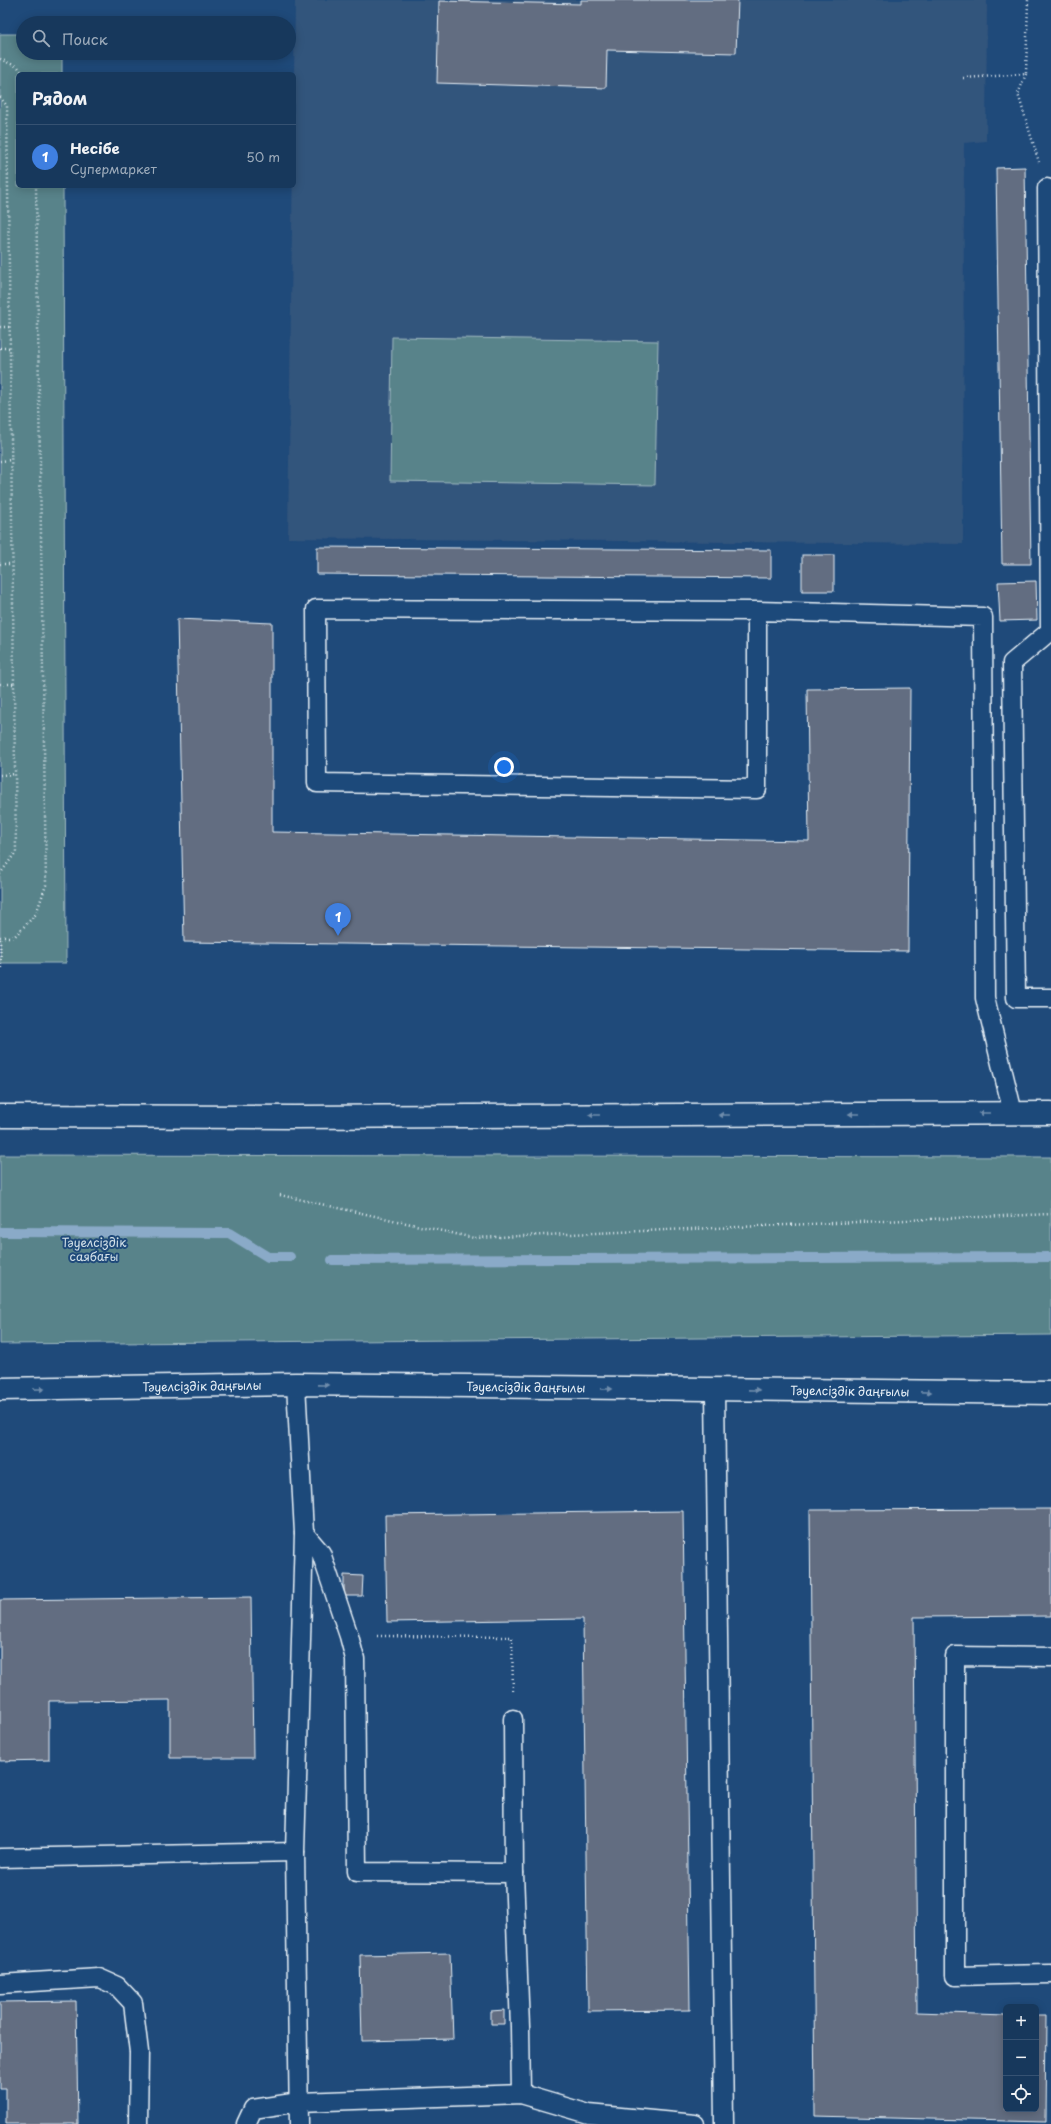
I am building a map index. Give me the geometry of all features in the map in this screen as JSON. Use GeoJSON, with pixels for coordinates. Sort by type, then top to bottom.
{"type":"FeatureCollection","features":[{"type":"Feature","properties":{"kind":"street"},"geometry":{"type":"LineString","coordinates":[[0,1116],[303,1117],[1051,1113]]}},
{"type":"Feature","properties":{"kind":"street","name":"Тәуелсіздік даңғылы"},"geometry":{"type":"LineString","coordinates":[[0,1389],[296,1384],[1051,1393]]}},
{"type":"Feature","properties":{"kind":"lane"},"geometry":{"type":"LineString","coordinates":[[1016,998],[1012,663],[1050,631],[1051,596],[1047,188]]}},
{"type":"Feature","properties":{"kind":"lane"},"geometry":{"type":"LineString","coordinates":[[756,611],[757,789],[316,783],[316,609],[756,611],[983,617],[985,998],[1013,1113]]}},
{"type":"Feature","properties":{"kind":"lane"},"geometry":{"type":"LineString","coordinates":[[985,998],[1051,998]]}},
{"type":"Feature","properties":{"kind":"lane"},"geometry":{"type":"LineString","coordinates":[[296,1384],[304,1533],[295,1852],[299,2124]]}},
{"type":"Feature","properties":{"kind":"lane"},"geometry":{"type":"LineString","coordinates":[[715,1390],[724,2124]]}},
{"type":"Feature","properties":{"kind":"lane"},"geometry":{"type":"LineString","coordinates":[[304,1533],[321,1553],[355,1658],[357,1872],[514,1873]]}},
{"type":"Feature","properties":{"kind":"lane"},"geometry":{"type":"LineString","coordinates":[[1051,1657],[955,1656],[955,1976],[1051,1974]]}},
{"type":"Feature","properties":{"kind":"lane"},"geometry":{"type":"LineString","coordinates":[[513,1719],[514,1873],[520,2027],[520,2094]]}},
{"type":"Feature","properties":{"kind":"lane"},"geometry":{"type":"LineString","coordinates":[[0,1858],[295,1852]]}},
{"type":"Feature","properties":{"kind":"lane"},"geometry":{"type":"LineString","coordinates":[[0,1984],[99,1978],[117,1986],[132,2003],[138,2052],[138,2124]]}},
{"type":"Feature","properties":{"kind":"lane"},"geometry":{"type":"LineString","coordinates":[[246,2124],[253,2109],[299,2102],[520,2094],[589,2119],[695,2124]]}},
{"type":"Feature","properties":{"kind":"path"},"geometry":{"type":"LineString","coordinates":[[1028,0],[1026,74],[1018,94],[1047,188]]}},
{"type":"Feature","properties":{"kind":"path"},"geometry":{"type":"LineString","coordinates":[[0,59],[18,67],[22,72]]}},
{"type":"Feature","properties":{"kind":"path"},"geometry":{"type":"LineString","coordinates":[[963,78],[1026,74]]}},
{"type":"Feature","properties":{"kind":"path"},"geometry":{"type":"LineString","coordinates":[[0,97],[7,106],[16,852],[0,874]]}},
{"type":"Feature","properties":{"kind":"path"},"geometry":{"type":"LineString","coordinates":[[1,969],[0,938],[14,937],[36,914],[46,885],[36,188]]}},
{"type":"Feature","properties":{"kind":"path"},"geometry":{"type":"LineString","coordinates":[[0,327],[9,327]]}},
{"type":"Feature","properties":{"kind":"path"},"geometry":{"type":"LineString","coordinates":[[0,348],[10,348]]}},
{"type":"Feature","properties":{"kind":"path"},"geometry":{"type":"LineString","coordinates":[[0,461],[11,460]]}},
{"type":"Feature","properties":{"kind":"path"},"geometry":{"type":"LineString","coordinates":[[0,564],[12,564]]}},
{"type":"Feature","properties":{"kind":"path"},"geometry":{"type":"LineString","coordinates":[[0,684],[14,684]]}},
{"type":"Feature","properties":{"kind":"path"},"geometry":{"type":"LineString","coordinates":[[0,775],[15,774]]}},
{"type":"Feature","properties":{"kind":"path"},"geometry":{"type":"LineString","coordinates":[[280,1195],[474,1238],[1051,1214]]}},
{"type":"Feature","properties":{"kind":"path"},"geometry":{"type":"LineString","coordinates":[[349,1636],[512,1637],[513,1719]]}},
{"type":"Feature","properties":{"kind":"shaded area"},"geometry":{"type":"Polygon","coordinates":[[[295,0],[987,0],[986,141],[964,143],[963,544],[288,538],[293,188],[296,188],[296,72],[294,72],[294,60],[296,60],[296,16],[295,16],[295,0]]]}},
{"type":"Feature","properties":{"kind":"green space"},"geometry":{"type":"Polygon","coordinates":[[[0,34],[16,34],[16,60],[62,60],[62,72],[16,72],[16,188],[63,188],[66,963],[0,963],[0,34]]]}},
{"type":"Feature","properties":{"kind":"green space"},"geometry":{"type":"Polygon","coordinates":[[[392,337],[658,341],[655,485],[390,481],[392,337]]]}},
{"type":"Feature","properties":{"kind":"green space","name":"Тәуелсіздік саябағы"},"geometry":{"type":"Polygon","coordinates":[[[0,1155],[1051,1157],[1051,1335],[0,1344],[0,1155]]]}},
{"type":"Feature","properties":{"kind":"building"},"geometry":{"type":"Polygon","coordinates":[[[581,0],[738,0],[736,53],[607,50],[606,88],[437,83],[439,1],[581,4],[581,0]]]}},
{"type":"Feature","properties":{"kind":"building"},"geometry":{"type":"Polygon","coordinates":[[[1025,167],[1031,564],[1002,564],[996,168],[1025,167]]]}},
{"type":"Feature","properties":{"kind":"building"},"geometry":{"type":"Polygon","coordinates":[[[317,547],[771,550],[771,578],[317,574],[317,547]]]}},
{"type":"Feature","properties":{"kind":"building"},"geometry":{"type":"Polygon","coordinates":[[[802,555],[834,555],[834,591],[802,591],[802,555]]]}},
{"type":"Feature","properties":{"kind":"building"},"geometry":{"type":"Polygon","coordinates":[[[1036,581],[1037,620],[1000,621],[998,582],[1036,581]]]}},
{"type":"Feature","properties":{"kind":"building"},"geometry":{"type":"Polygon","coordinates":[[[177,619],[272,623],[272,832],[809,841],[807,689],[910,688],[908,951],[184,942],[177,619]]]}},
{"type":"Feature","properties":{"kind":"building"},"geometry":{"type":"Polygon","coordinates":[[[1051,1509],[1051,1616],[914,1617],[917,2012],[1003,2015],[1003,2112],[1039,2112],[1039,2016],[1046,2016],[1045,2122],[815,2116],[810,1510],[1051,1509]]]}},
{"type":"Feature","properties":{"kind":"building"},"geometry":{"type":"Polygon","coordinates":[[[683,1511],[690,2010],[588,2011],[583,1619],[387,1622],[385,1515],[683,1511]]]}},
{"type":"Feature","properties":{"kind":"building"},"geometry":{"type":"Polygon","coordinates":[[[344,1575],[363,1576],[362,1596],[344,1596],[344,1575]]]}},
{"type":"Feature","properties":{"kind":"building"},"geometry":{"type":"Polygon","coordinates":[[[251,1597],[253,1758],[170,1758],[170,1700],[49,1701],[49,1760],[0,1761],[0,1600],[251,1597]]]}},
{"type":"Feature","properties":{"kind":"building"},"geometry":{"type":"Polygon","coordinates":[[[450,1953],[453,2039],[362,2041],[360,1955],[450,1953]]]}},
{"type":"Feature","properties":{"kind":"building"},"geometry":{"type":"Polygon","coordinates":[[[76,2001],[78,2124],[6,2124],[6,2089],[0,2089],[0,2002],[76,2001]]]}},
{"type":"Feature","properties":{"kind":"building"},"geometry":{"type":"Polygon","coordinates":[[[504,2010],[504,2024],[491,2024],[491,2011],[504,2010]]]}},
{"type":"Feature","properties":{"kind":"waterway"},"geometry":{"type":"LineString","coordinates":[[0,1232],[229,1233],[268,1257],[290,1257]]}},
{"type":"Feature","properties":{"kind":"waterway"},"geometry":{"type":"LineString","coordinates":[[332,1260],[1051,1257]]}},
{"type":"Feature","properties":{"kind":"place","name":"Несiбе"},"geometry":{"type":"Point","coordinates":[338,936]}}]}
